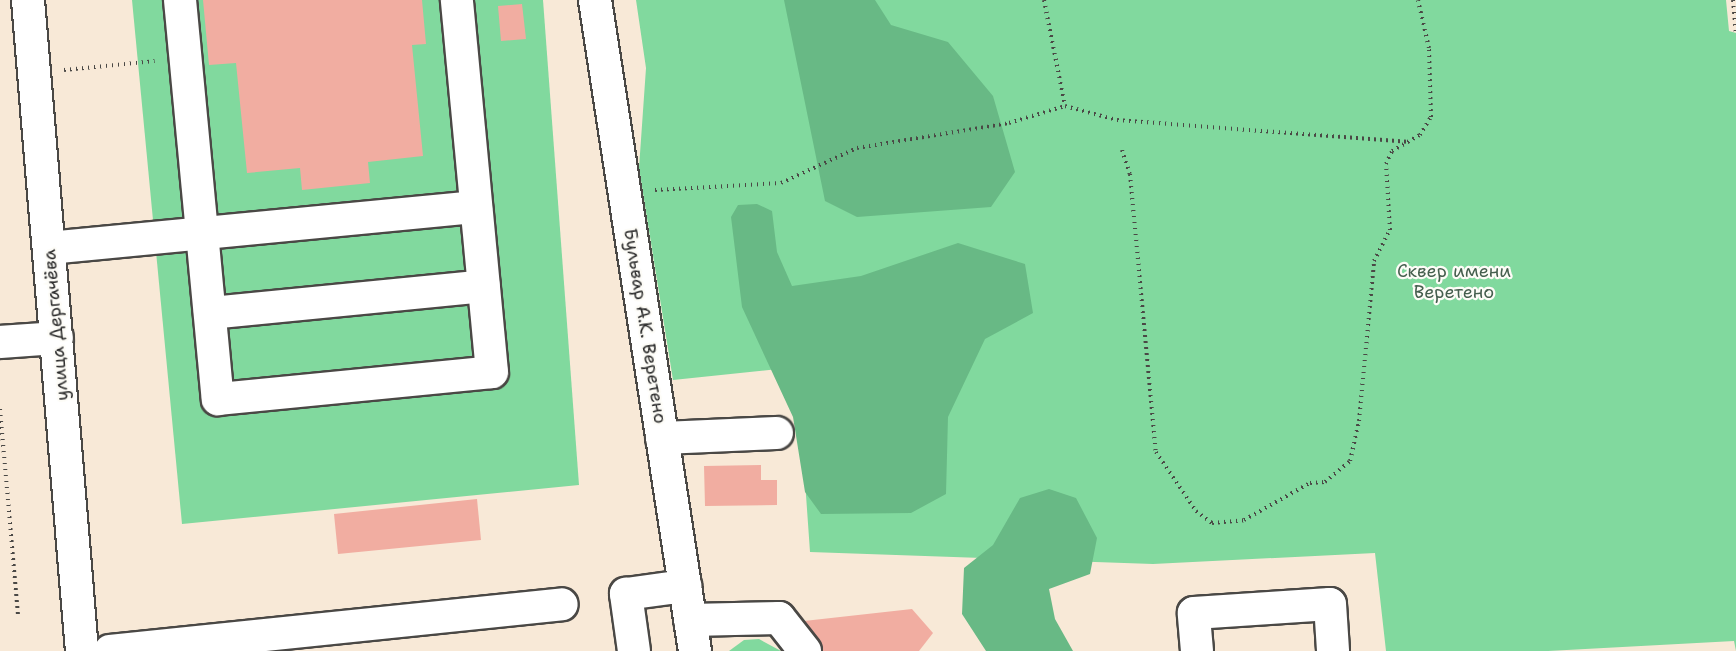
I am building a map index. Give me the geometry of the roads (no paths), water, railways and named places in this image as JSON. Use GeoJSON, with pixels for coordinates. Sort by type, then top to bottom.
{"type":"FeatureCollection","features":[{"type":"Feature","properties":{"kind":"street","name":"улица Дергачёва"},"geometry":{"type":"LineString","coordinates":[[28,0],[82,651]]}},
{"type":"Feature","properties":{"kind":"street"},"geometry":{"type":"LineString","coordinates":[[180,0],[218,399],[492,372],[456,0]]}},
{"type":"Feature","properties":{"kind":"street","name":"Бульвар А.К. Веретено"},"geometry":{"type":"LineString","coordinates":[[595,0],[695,651]]}},
{"type":"Feature","properties":{"kind":"street"},"geometry":{"type":"LineString","coordinates":[[49,248],[477,207]]}},
{"type":"Feature","properties":{"kind":"street"},"geometry":{"type":"LineString","coordinates":[[210,313],[484,286]]}},
{"type":"Feature","properties":{"kind":"street"},"geometry":{"type":"LineString","coordinates":[[0,342],[57,338]]}},
{"type":"Feature","properties":{"kind":"street"},"geometry":{"type":"LineString","coordinates":[[662,438],[777,433]]}},
{"type":"Feature","properties":{"kind":"street"},"geometry":{"type":"LineString","coordinates":[[634,651],[626,594],[685,586]]}},
{"type":"Feature","properties":{"kind":"street"},"geometry":{"type":"LineString","coordinates":[[110,651],[147,649],[562,604]]}},
{"type":"Feature","properties":{"kind":"street"},"geometry":{"type":"LineString","coordinates":[[1197,651],[1194,613],[1330,604],[1333,651]]}},
{"type":"Feature","properties":{"kind":"street"},"geometry":{"type":"LineString","coordinates":[[690,620],[778,618],[805,651]]}},
{"type":"Feature","properties":{"kind":"park label","name":"Сквер имени Веретено"},"geometry":{"type":"Point","coordinates":[1454,282]}}]}
